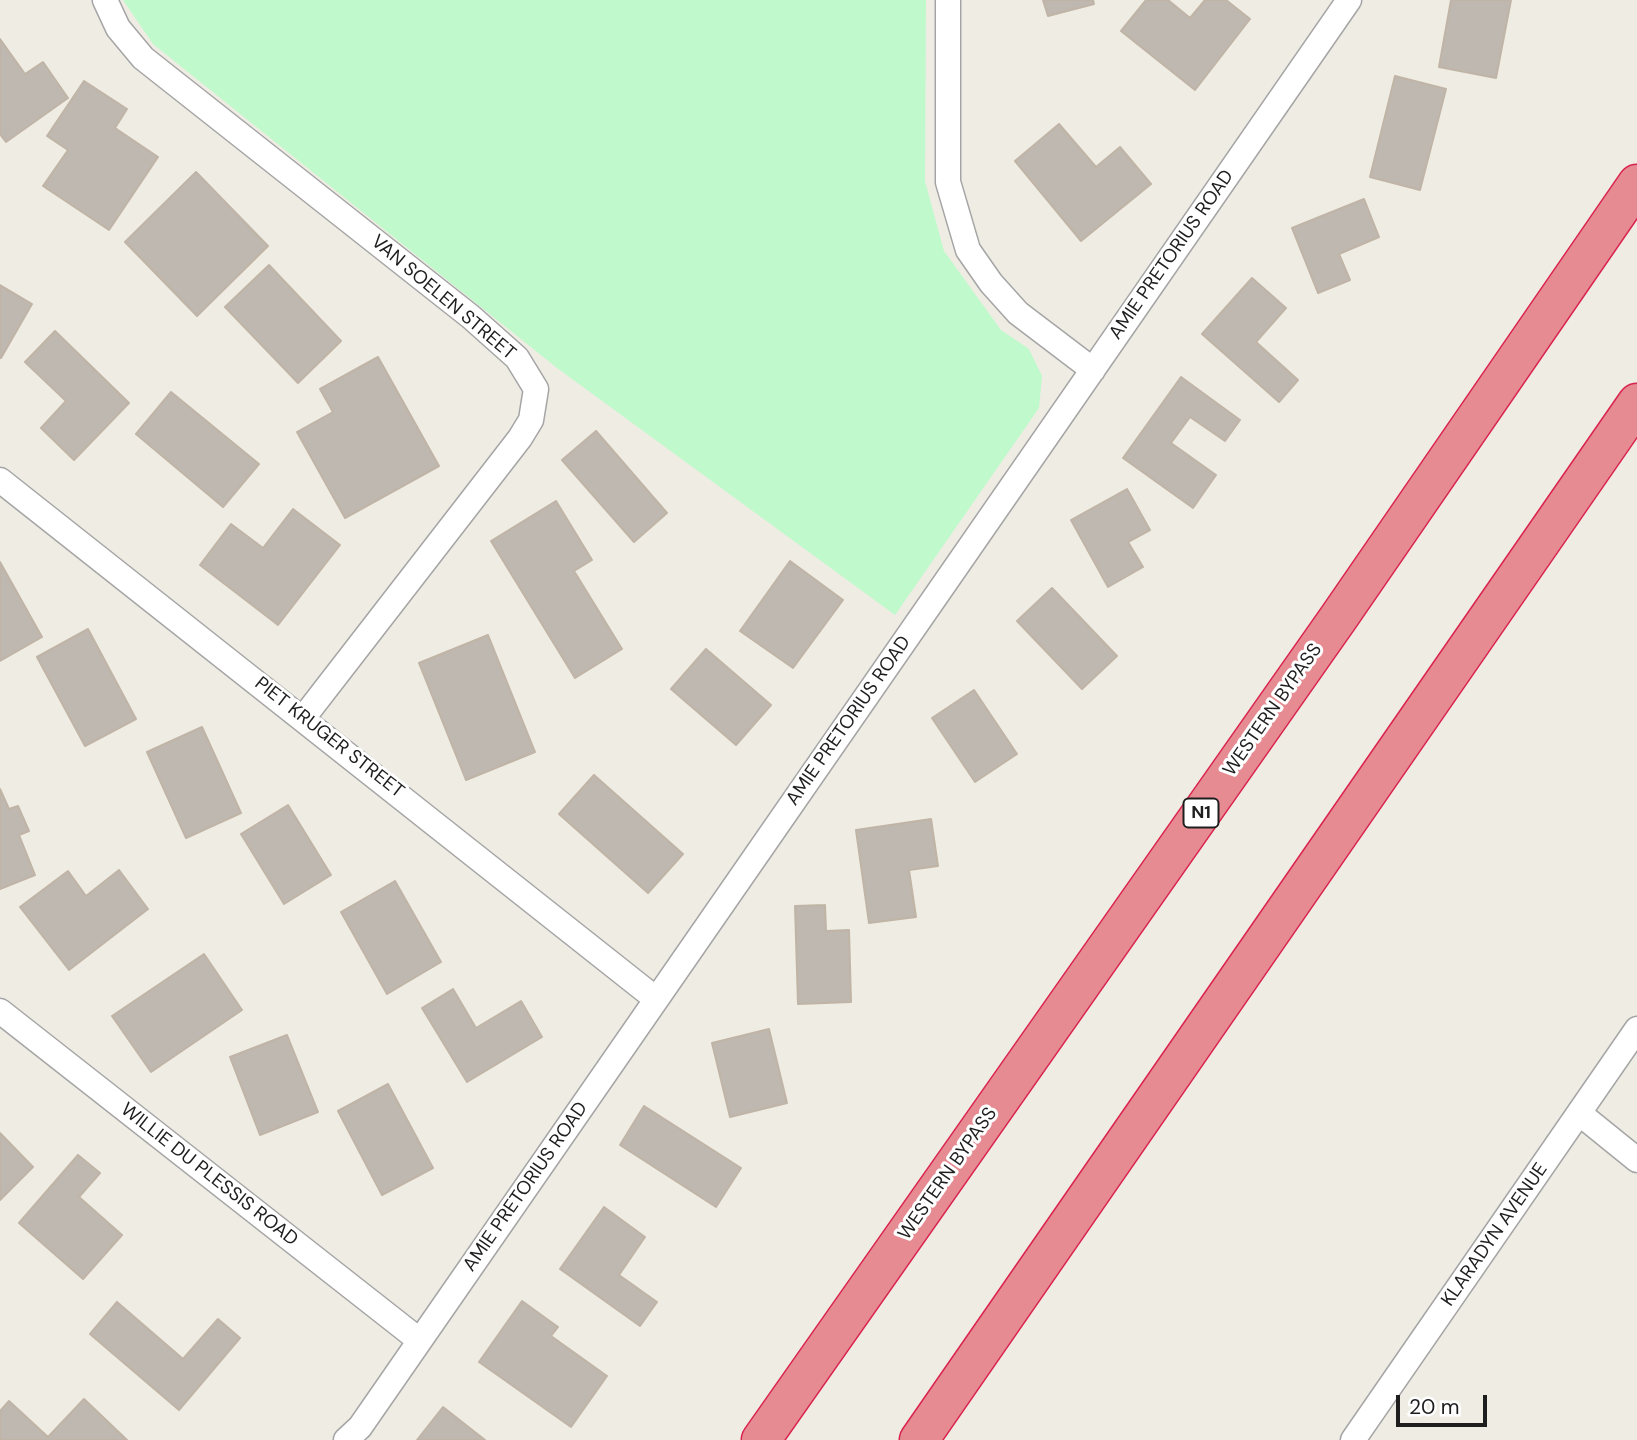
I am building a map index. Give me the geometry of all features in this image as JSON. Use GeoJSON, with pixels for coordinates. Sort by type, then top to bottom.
{"type":"FeatureCollection","features":[{"type":"Feature","properties":{"kind":"highway","name":"WESTERN BYPASS"},"geometry":{"type":"LineString","coordinates":[[761,1440],[1339,617],[1637,184]]}},
{"type":"Feature","properties":{"kind":"highway"},"geometry":{"type":"LineString","coordinates":[[919,1440],[1637,404]]}},
{"type":"Feature","properties":{"kind":"street","name":"VAN SOELEN STREET"},"geometry":{"type":"LineString","coordinates":[[105,0],[118,28],[143,58],[471,317],[517,358],[536,389],[531,420],[520,438],[304,718]]}},
{"type":"Feature","properties":{"kind":"street"},"geometry":{"type":"LineString","coordinates":[[948,0],[948,182],[968,250],[991,283],[1018,313],[1093,370]]}},
{"type":"Feature","properties":{"kind":"street","name":"AMIE PRETORIUS ROAD"},"geometry":{"type":"LineString","coordinates":[[346,1440],[360,1427],[1349,0]]}},
{"type":"Feature","properties":{"kind":"street","name":"PIET KRUGER STREET"},"geometry":{"type":"LineString","coordinates":[[0,480],[656,999]]}},
{"type":"Feature","properties":{"kind":"street","name":"WILLIE DU PLESSIS ROAD"},"geometry":{"type":"LineString","coordinates":[[0,1011],[419,1340]]}},
{"type":"Feature","properties":{"kind":"street","name":"KLARADYN AVENUE"},"geometry":{"type":"LineString","coordinates":[[1353,1440],[1637,1029]]}},
{"type":"Feature","properties":{"kind":"street"},"geometry":{"type":"LineString","coordinates":[[1579,1113],[1637,1160]]}},
{"type":"Feature","properties":{"kind":"green space"},"geometry":{"type":"Polygon","coordinates":[[[123,0],[926,0],[925,181],[944,251],[1001,330],[1029,349],[1042,376],[1039,408],[895,615],[557,368],[153,44],[123,0]]]}},
{"type":"Feature","properties":{"kind":"building"},"geometry":{"type":"Polygon","coordinates":[[[1043,0],[1093,0],[1094,4],[1048,16],[1043,0]]]}},
{"type":"Feature","properties":{"kind":"building"},"geometry":{"type":"Polygon","coordinates":[[[1146,0],[1168,0],[1190,18],[1205,0],[1226,0],[1250,19],[1195,90],[1121,31],[1146,0]]]}},
{"type":"Feature","properties":{"kind":"building"},"geometry":{"type":"Polygon","coordinates":[[[1451,0],[1511,0],[1496,78],[1439,67],[1451,0]]]}},
{"type":"Feature","properties":{"kind":"building"},"geometry":{"type":"Polygon","coordinates":[[[0,39],[25,74],[43,62],[68,98],[6,142],[0,134],[0,39]]]}},
{"type":"Feature","properties":{"kind":"building"},"geometry":{"type":"Polygon","coordinates":[[[1395,76],[1446,89],[1420,190],[1370,177],[1395,76]]]}},
{"type":"Feature","properties":{"kind":"building"},"geometry":{"type":"Polygon","coordinates":[[[84,81],[127,109],[115,128],[158,157],[109,230],[43,186],[68,150],[47,136],[84,81]]]}},
{"type":"Feature","properties":{"kind":"building"},"geometry":{"type":"Polygon","coordinates":[[[1059,124],[1096,167],[1120,147],[1151,184],[1081,241],[1015,161],[1059,124]]]}},
{"type":"Feature","properties":{"kind":"building"},"geometry":{"type":"Polygon","coordinates":[[[196,172],[268,246],[197,316],[125,242],[196,172]]]}},
{"type":"Feature","properties":{"kind":"building"},"geometry":{"type":"Polygon","coordinates":[[[1364,199],[1379,237],[1339,254],[1350,280],[1318,293],[1292,228],[1364,199]]]}},
{"type":"Feature","properties":{"kind":"building"},"geometry":{"type":"Polygon","coordinates":[[[269,265],[341,341],[298,383],[225,307],[269,265]]]}},
{"type":"Feature","properties":{"kind":"building"},"geometry":{"type":"Polygon","coordinates":[[[1252,278],[1286,308],[1256,342],[1298,380],[1279,402],[1202,334],[1252,278]]]}},
{"type":"Feature","properties":{"kind":"building"},"geometry":{"type":"Polygon","coordinates":[[[0,285],[32,304],[1,358],[0,358],[0,285]]]}},
{"type":"Feature","properties":{"kind":"building"},"geometry":{"type":"Polygon","coordinates":[[[55,331],[129,403],[74,460],[41,428],[66,401],[25,362],[55,331]]]}},
{"type":"Feature","properties":{"kind":"building"},"geometry":{"type":"Polygon","coordinates":[[[378,357],[439,466],[345,518],[297,432],[333,412],[320,389],[378,357]]]}},
{"type":"Feature","properties":{"kind":"building"},"geometry":{"type":"Polygon","coordinates":[[[1181,377],[1240,420],[1225,441],[1190,417],[1171,443],[1216,475],[1193,508],[1123,458],[1181,377]]]}},
{"type":"Feature","properties":{"kind":"building"},"geometry":{"type":"Polygon","coordinates":[[[171,392],[259,464],[223,507],[136,434],[171,392]]]}},
{"type":"Feature","properties":{"kind":"building"},"geometry":{"type":"Polygon","coordinates":[[[596,431],[667,513],[634,542],[562,460],[596,431]]]}},
{"type":"Feature","properties":{"kind":"building"},"geometry":{"type":"Polygon","coordinates":[[[1127,489],[1150,530],[1128,542],[1143,567],[1108,587],[1071,520],[1127,489]]]}},
{"type":"Feature","properties":{"kind":"building"},"geometry":{"type":"Polygon","coordinates":[[[556,501],[592,560],[574,571],[622,649],[575,678],[491,541],[556,501]]]}},
{"type":"Feature","properties":{"kind":"building"},"geometry":{"type":"Polygon","coordinates":[[[293,509],[340,545],[278,625],[200,565],[231,524],[263,548],[293,509]]]}},
{"type":"Feature","properties":{"kind":"building"},"geometry":{"type":"Polygon","coordinates":[[[790,561],[843,600],[793,668],[740,631],[790,561]]]}},
{"type":"Feature","properties":{"kind":"building"},"geometry":{"type":"Polygon","coordinates":[[[0,562],[42,637],[0,661],[0,562]]]}},
{"type":"Feature","properties":{"kind":"building"},"geometry":{"type":"Polygon","coordinates":[[[1052,588],[1117,656],[1082,689],[1017,621],[1052,588]]]}},
{"type":"Feature","properties":{"kind":"building"},"geometry":{"type":"Polygon","coordinates":[[[88,629],[136,719],[85,746],[37,657],[88,629]]]}},
{"type":"Feature","properties":{"kind":"building"},"geometry":{"type":"Polygon","coordinates":[[[488,635],[535,752],[466,780],[419,663],[488,635]]]}},
{"type":"Feature","properties":{"kind":"building"},"geometry":{"type":"Polygon","coordinates":[[[706,649],[771,705],[736,745],[671,689],[706,649]]]}},
{"type":"Feature","properties":{"kind":"building"},"geometry":{"type":"Polygon","coordinates":[[[974,690],[1017,754],[975,782],[932,718],[974,690]]]}},
{"type":"Feature","properties":{"kind":"building"},"geometry":{"type":"Polygon","coordinates":[[[202,727],[241,813],[186,838],[147,752],[202,727]]]}},
{"type":"Feature","properties":{"kind":"building"},"geometry":{"type":"Polygon","coordinates":[[[594,775],[683,854],[648,893],[559,814],[594,775]]]}},
{"type":"Feature","properties":{"kind":"building"},"geometry":{"type":"Polygon","coordinates":[[[0,789],[9,809],[18,806],[29,831],[19,835],[35,875],[0,889],[0,789]]]}},
{"type":"Feature","properties":{"kind":"building"},"geometry":{"type":"Polygon","coordinates":[[[288,805],[331,875],[284,904],[241,834],[288,805]]]}},
{"type":"Feature","properties":{"kind":"building"},"geometry":{"type":"Polygon","coordinates":[[[931,819],[938,866],[909,870],[916,917],[869,923],[856,830],[931,819]]]}},
{"type":"Feature","properties":{"kind":"building"},"geometry":{"type":"Polygon","coordinates":[[[119,870],[148,909],[69,970],[20,907],[68,871],[86,896],[119,870]]]}},
{"type":"Feature","properties":{"kind":"building"},"geometry":{"type":"Polygon","coordinates":[[[395,881],[441,962],[387,994],[341,912],[395,881]]]}},
{"type":"Feature","properties":{"kind":"building"},"geometry":{"type":"Polygon","coordinates":[[[825,905],[826,931],[849,930],[851,1002],[798,1004],[795,906],[825,905]]]}},
{"type":"Feature","properties":{"kind":"building"},"geometry":{"type":"Polygon","coordinates":[[[204,954],[242,1010],[151,1072],[112,1016],[204,954]]]}},
{"type":"Feature","properties":{"kind":"building"},"geometry":{"type":"Polygon","coordinates":[[[453,989],[476,1028],[521,1001],[542,1037],[467,1082],[422,1008],[453,989]]]}},
{"type":"Feature","properties":{"kind":"building"},"geometry":{"type":"Polygon","coordinates":[[[769,1029],[787,1103],[730,1117],[712,1043],[769,1029]]]}},
{"type":"Feature","properties":{"kind":"building"},"geometry":{"type":"Polygon","coordinates":[[[287,1035],[318,1112],[260,1135],[230,1057],[287,1035]]]}},
{"type":"Feature","properties":{"kind":"building"},"geometry":{"type":"Polygon","coordinates":[[[388,1084],[433,1168],[382,1195],[338,1111],[388,1084]]]}},
{"type":"Feature","properties":{"kind":"building"},"geometry":{"type":"Polygon","coordinates":[[[644,1106],[741,1168],[716,1207],[620,1145],[644,1106]]]}},
{"type":"Feature","properties":{"kind":"building"},"geometry":{"type":"Polygon","coordinates":[[[0,1133],[33,1167],[0,1200],[0,1133]]]}},
{"type":"Feature","properties":{"kind":"building"},"geometry":{"type":"Polygon","coordinates":[[[78,1155],[100,1173],[79,1197],[122,1235],[83,1279],[19,1223],[78,1155]]]}},
{"type":"Feature","properties":{"kind":"building"},"geometry":{"type":"Polygon","coordinates":[[[604,1207],[645,1237],[619,1275],[657,1302],[640,1326],[560,1269],[604,1207]]]}},
{"type":"Feature","properties":{"kind":"building"},"geometry":{"type":"Polygon","coordinates":[[[522,1301],[558,1327],[551,1336],[607,1376],[571,1427],[479,1362],[522,1301]]]}},
{"type":"Feature","properties":{"kind":"building"},"geometry":{"type":"Polygon","coordinates":[[[117,1302],[183,1359],[218,1319],[240,1338],[179,1410],[90,1334],[117,1302]]]}},
{"type":"Feature","properties":{"kind":"building"},"geometry":{"type":"Polygon","coordinates":[[[84,1399],[127,1440],[0,1440],[0,1411],[9,1401],[48,1437],[84,1399]]]}},
{"type":"Feature","properties":{"kind":"building"},"geometry":{"type":"Polygon","coordinates":[[[443,1407],[485,1440],[417,1440],[443,1407]]]}}]}
